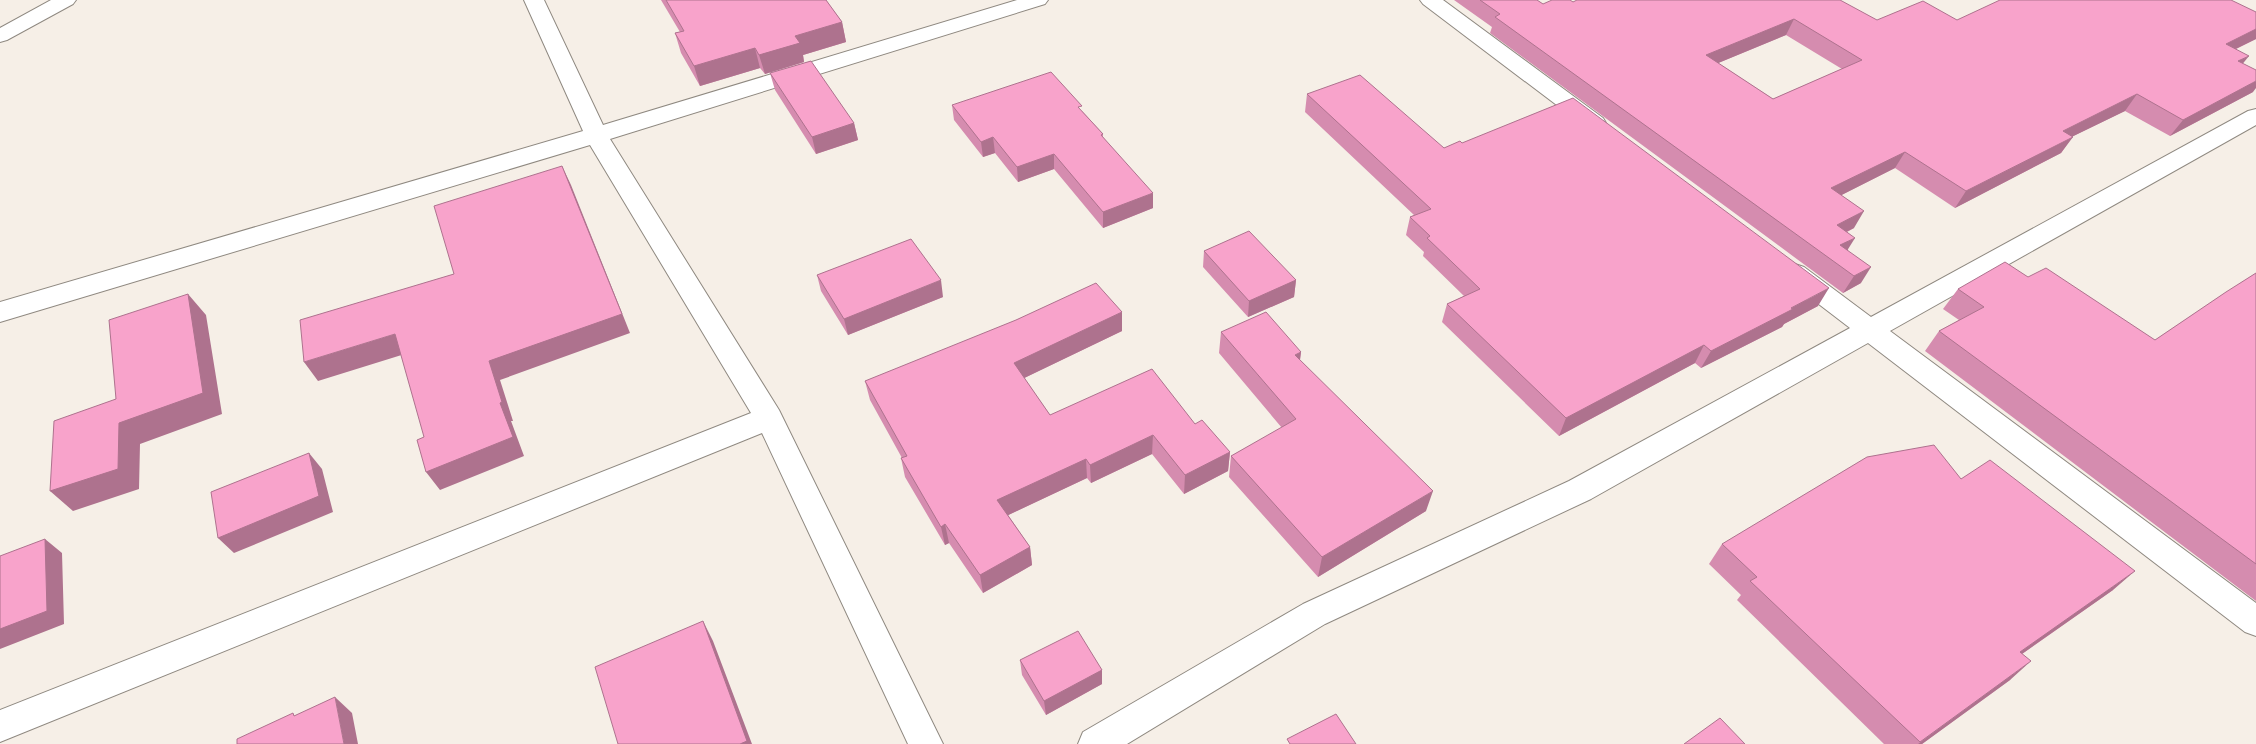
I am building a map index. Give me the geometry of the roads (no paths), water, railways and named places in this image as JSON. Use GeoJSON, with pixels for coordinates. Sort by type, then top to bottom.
{"type":"FeatureCollection","features":[{"type":"Feature","properties":{"kind":"street"},"geometry":{"type":"LineString","coordinates":[[0,36],[66,0]]}},
{"type":"Feature","properties":{"kind":"street"},"geometry":{"type":"LineString","coordinates":[[534,0],[596,134],[769,418],[926,744]]}},
{"type":"Feature","properties":{"kind":"street"},"geometry":{"type":"LineString","coordinates":[[0,312],[1038,0]]}},
{"type":"Feature","properties":{"kind":"street"},"geometry":{"type":"LineString","coordinates":[[1430,0],[1614,138]]}},
{"type":"Feature","properties":{"kind":"street"},"geometry":{"type":"LineString","coordinates":[[1095,744],[1314,614],[1580,490],[2256,116]]}},
{"type":"Feature","properties":{"kind":"street"},"geometry":{"type":"LineString","coordinates":[[1774,257],[2256,622]]}},
{"type":"Feature","properties":{"kind":"street"},"geometry":{"type":"LineString","coordinates":[[0,726],[769,418]]}}]}
